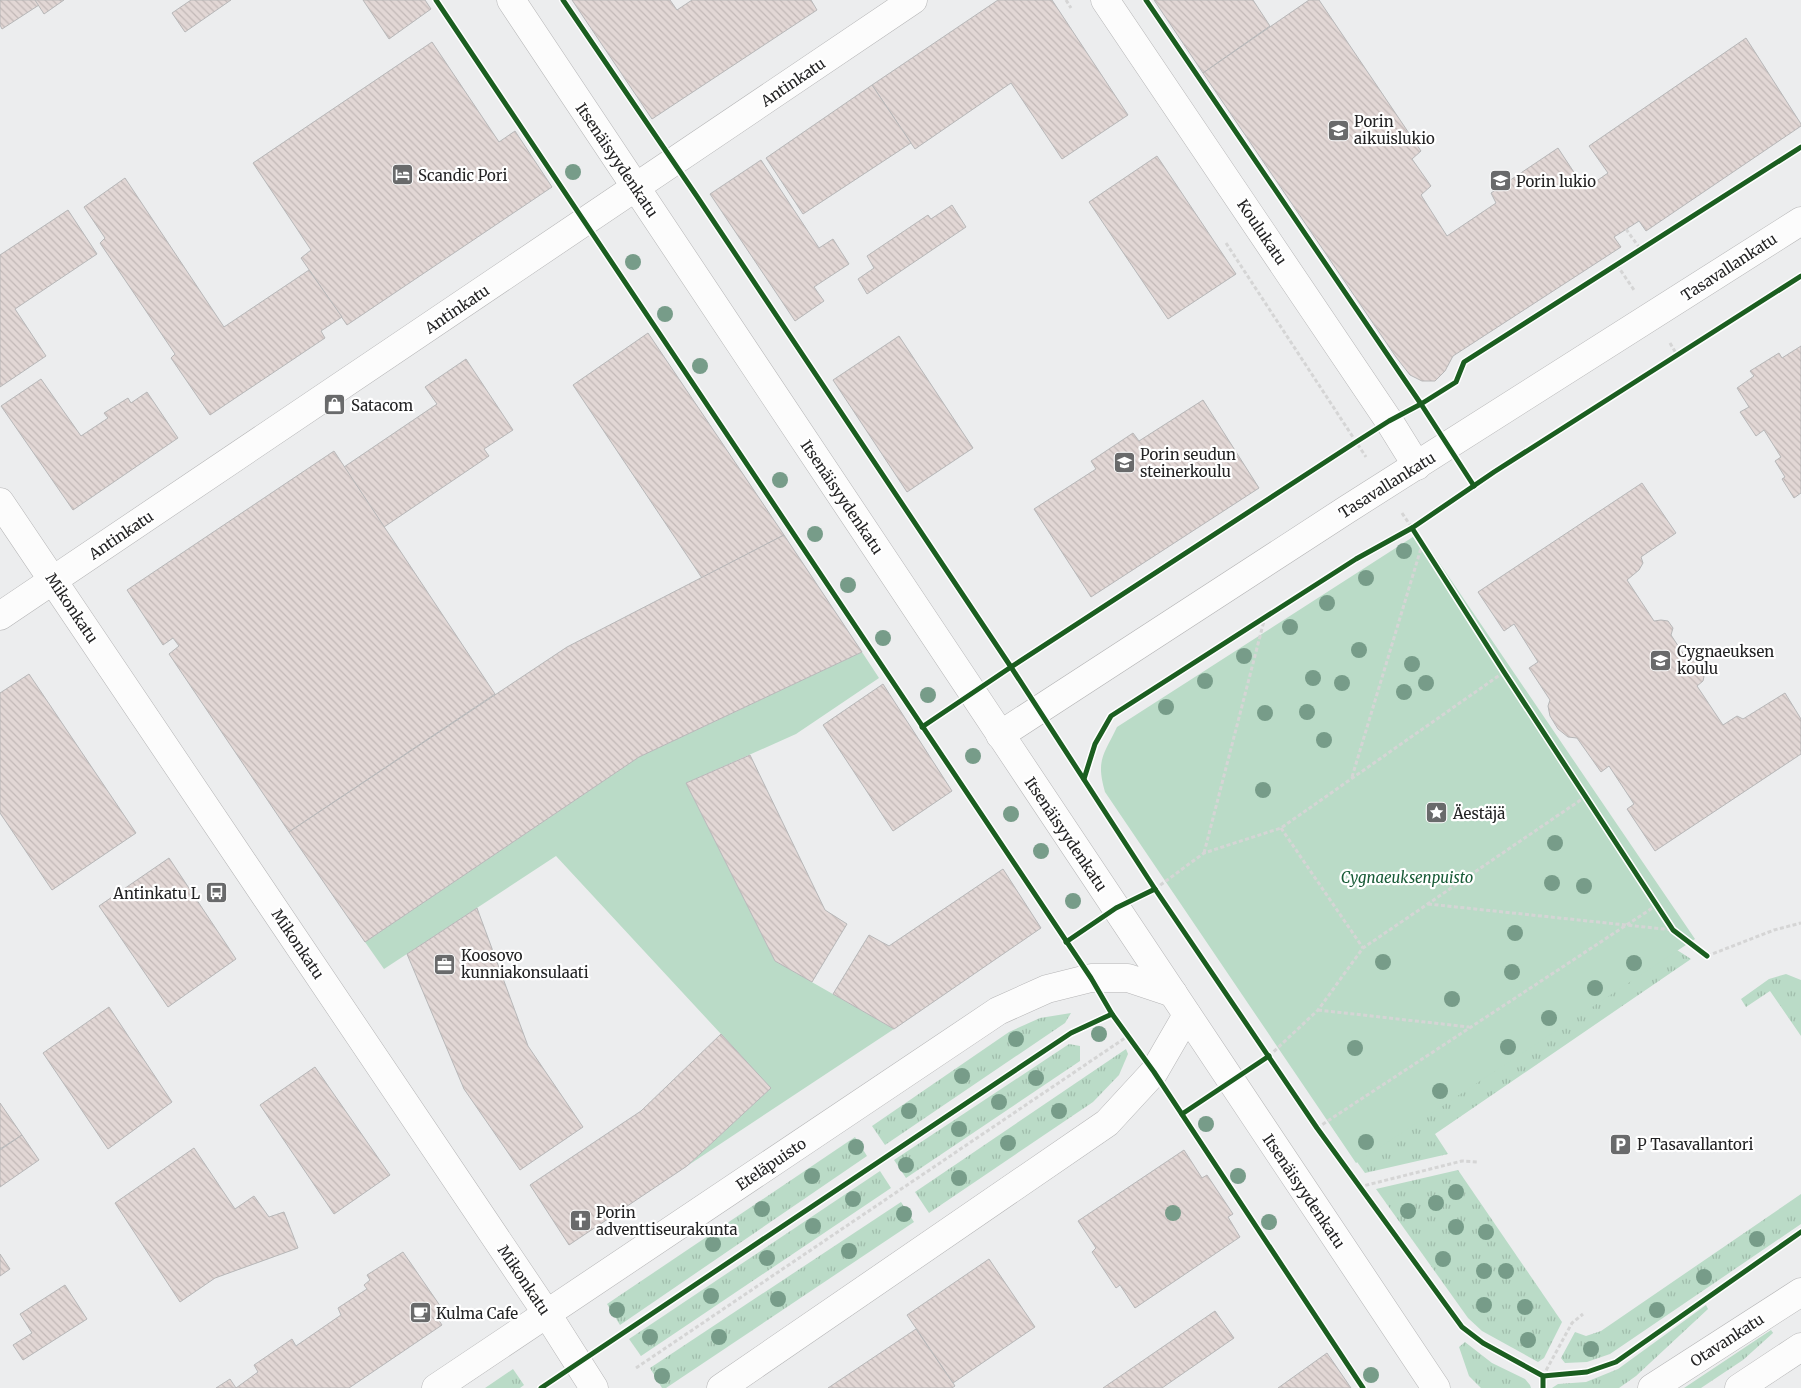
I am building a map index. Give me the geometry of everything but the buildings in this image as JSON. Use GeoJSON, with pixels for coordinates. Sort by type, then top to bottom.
{"type":"FeatureCollection","features":[{"type":"Feature","properties":{"kind":"street","name":"Itsenäisyydenkatu"},"geometry":{"type":"LineString","coordinates":[[510,0],[1436,1388]]}},
{"type":"Feature","properties":{"kind":"street","name":"Antinkatu"},"geometry":{"type":"LineString","coordinates":[[0,616],[914,0]]}},
{"type":"Feature","properties":{"kind":"street","name":"Koulukatu"},"geometry":{"type":"LineString","coordinates":[[1105,0],[1389,420],[1417,466]]}},
{"type":"Feature","properties":{"kind":"street","name":"Tasavallankatu"},"geometry":{"type":"LineString","coordinates":[[1000,735],[1385,486],[1801,221]]}},
{"type":"Feature","properties":{"kind":"street","name":"Mikonkatu"},"geometry":{"type":"LineString","coordinates":[[0,502],[548,1314],[594,1388]]}},
{"type":"Feature","properties":{"kind":"street","name":"Eteläpuisto"},"geometry":{"type":"LineString","coordinates":[[436,1388],[998,1010],[1047,988],[1091,978],[1128,978],[1180,1004]]}},
{"type":"Feature","properties":{"kind":"street"},"geometry":{"type":"LineString","coordinates":[[721,1388],[1107,1122],[1154,1072],[1180,1004]]}},
{"type":"Feature","properties":{"kind":"street","name":"Otavankatu"},"geometry":{"type":"LineString","coordinates":[[1652,1388],[1801,1292]]}},
{"type":"Feature","properties":{"kind":"street"},"geometry":{"type":"LineString","coordinates":[[1739,1388],[1794,1351],[1801,1332]]}},
{"type":"Feature","properties":{"kind":"path"},"geometry":{"type":"LineString","coordinates":[[1066,0],[1072,8]]}},
{"type":"Feature","properties":{"kind":"path"},"geometry":{"type":"LineString","coordinates":[[1626,229],[1642,250]]}},
{"type":"Feature","properties":{"kind":"path"},"geometry":{"type":"LineString","coordinates":[[1225,242],[1415,534]]}},
{"type":"Feature","properties":{"kind":"path"},"geometry":{"type":"LineString","coordinates":[[1633,255],[1650,244]]}},
{"type":"Feature","properties":{"kind":"path"},"geometry":{"type":"LineString","coordinates":[[1610,270],[1625,260]]}},
{"type":"Feature","properties":{"kind":"path"},"geometry":{"type":"LineString","coordinates":[[1669,360],[1686,349]]}},
{"type":"Feature","properties":{"kind":"path"},"geometry":{"type":"LineString","coordinates":[[1348,447],[1389,420]]}},
{"type":"Feature","properties":{"kind":"path"},"geometry":{"type":"LineString","coordinates":[[1404,532],[1420,523]]}},
{"type":"Feature","properties":{"kind":"path"},"geometry":{"type":"LineString","coordinates":[[1419,540],[1428,553]]}},
{"type":"Feature","properties":{"kind":"path"},"geometry":{"type":"LineString","coordinates":[[1352,778],[1422,545]]}},
{"type":"Feature","properties":{"kind":"path"},"geometry":{"type":"LineString","coordinates":[[1257,623],[1274,612]]}},
{"type":"Feature","properties":{"kind":"path"},"geometry":{"type":"LineString","coordinates":[[1204,853],[1265,617]]}},
{"type":"Feature","properties":{"kind":"path"},"geometry":{"type":"LineString","coordinates":[[1499,664],[1510,680]]}},
{"type":"Feature","properties":{"kind":"path"},"geometry":{"type":"LineString","coordinates":[[1116,908],[1155,889],[1204,853],[1281,828],[1504,672]]}},
{"type":"Feature","properties":{"kind":"path"},"geometry":{"type":"LineString","coordinates":[[1580,788],[1591,805]]}},
{"type":"Feature","properties":{"kind":"path"},"geometry":{"type":"LineString","coordinates":[[1231,1081],[1269,1056],[1318,1010],[1363,948],[1586,797]]}},
{"type":"Feature","properties":{"kind":"path"},"geometry":{"type":"LineString","coordinates":[[1281,828],[1363,948]]}},
{"type":"Feature","properties":{"kind":"path"},"geometry":{"type":"LineString","coordinates":[[1150,881],[1161,897]]}},
{"type":"Feature","properties":{"kind":"path"},"geometry":{"type":"LineString","coordinates":[[1651,897],[1662,913]]}},
{"type":"Feature","properties":{"kind":"path"},"geometry":{"type":"LineString","coordinates":[[1428,904],[1673,930]]}},
{"type":"Feature","properties":{"kind":"path"},"geometry":{"type":"LineString","coordinates":[[1317,1128],[1657,905]]}},
{"type":"Feature","properties":{"kind":"path"},"geometry":{"type":"LineString","coordinates":[[1668,922],[1673,930],[1680,935]]}},
{"type":"Feature","properties":{"kind":"path"},"geometry":{"type":"LineString","coordinates":[[1700,951],[1707,956],[1774,930],[1801,923]]}},
{"type":"Feature","properties":{"kind":"path"},"geometry":{"type":"LineString","coordinates":[[1318,1010],[1470,1028]]}},
{"type":"Feature","properties":{"kind":"path"},"geometry":{"type":"LineString","coordinates":[[1123,1029],[1154,1072]]}},
{"type":"Feature","properties":{"kind":"path"},"geometry":{"type":"LineString","coordinates":[[636,1368],[1128,1036]]}},
{"type":"Feature","properties":{"kind":"path"},"geometry":{"type":"LineString","coordinates":[[1264,1048],[1274,1064]]}},
{"type":"Feature","properties":{"kind":"path"},"geometry":{"type":"LineString","coordinates":[[1312,1120],[1322,1136]]}},
{"type":"Feature","properties":{"kind":"path"},"geometry":{"type":"LineString","coordinates":[[1359,1187],[1462,1161],[1478,1162]]}},
{"type":"Feature","properties":{"kind":"path"},"geometry":{"type":"LineString","coordinates":[[1354,1180],[1364,1194]]}},
{"type":"Feature","properties":{"kind":"path"},"geometry":{"type":"LineString","coordinates":[[1543,1379],[1572,1323],[1583,1314]]}},
{"type":"Feature","properties":{"kind":"path"},"geometry":{"type":"LineString","coordinates":[[1535,1371],[1543,1379]]}},
{"type":"Feature","properties":{"kind":"path"},"geometry":{"type":"LineString","coordinates":[[1543,1379],[1552,1375]]}},
{"type":"Feature","properties":{"kind":"green space","name":"Cygnaeuksenpuisto"},"geometry":{"type":"Polygon","coordinates":[[[1419,533],[1695,939],[1356,1163],[1105,792],[1101,765],[1102,758],[1117,727],[1419,533]]]}},
{"type":"Feature","properties":{"kind":"green space"},"geometry":{"type":"Polygon","coordinates":[[[862,652],[879,678],[796,734],[686,783],[775,961],[894,1029],[687,1166],[771,1088],[556,856],[384,969],[365,942],[639,757],[862,652]]]}},
{"type":"Feature","properties":{"kind":"green space"},"geometry":{"type":"Polygon","coordinates":[[[1627,937],[1677,950],[1691,959],[1435,1134],[1448,1154],[1365,1173],[1334,1130],[1627,937]]]}},
{"type":"Feature","properties":{"kind":"green space"},"geometry":{"type":"Polygon","coordinates":[[[1786,974],[1801,980],[1801,1036],[1770,991],[1746,1007],[1741,999],[1769,979],[1786,974]]]}},
{"type":"Feature","properties":{"kind":"green space"},"geometry":{"type":"Polygon","coordinates":[[[1071,1013],[1065,1023],[885,1145],[872,1126],[1009,1032],[1040,1018],[1071,1013]]]}},
{"type":"Feature","properties":{"kind":"green space"},"geometry":{"type":"Polygon","coordinates":[[[1069,1044],[1080,1046],[1080,1061],[906,1178],[894,1160],[1069,1044]]]}},
{"type":"Feature","properties":{"kind":"green space"},"geometry":{"type":"Polygon","coordinates":[[[1126,1049],[1128,1054],[1119,1075],[1093,1102],[929,1213],[915,1192],[1126,1049]]]}},
{"type":"Feature","properties":{"kind":"green space"},"geometry":{"type":"Polygon","coordinates":[[[855,1137],[867,1156],[620,1325],[607,1304],[855,1137]]]}},
{"type":"Feature","properties":{"kind":"green space"},"geometry":{"type":"Polygon","coordinates":[[[1458,1170],[1562,1322],[1544,1358],[1538,1362],[1482,1331],[1468,1318],[1376,1189],[1458,1170]]]}},
{"type":"Feature","properties":{"kind":"green space"},"geometry":{"type":"Polygon","coordinates":[[[880,1171],[891,1188],[641,1356],[629,1339],[880,1171]]]}},
{"type":"Feature","properties":{"kind":"green space"},"geometry":{"type":"Polygon","coordinates":[[[1801,1194],[1801,1224],[1610,1354],[1587,1362],[1565,1363],[1561,1358],[1575,1332],[1586,1336],[1601,1331],[1801,1194]]]}},
{"type":"Feature","properties":{"kind":"green space"},"geometry":{"type":"Polygon","coordinates":[[[901,1202],[914,1222],[666,1388],[662,1388],[650,1368],[901,1202]]]}},
{"type":"Feature","properties":{"kind":"green space"},"geometry":{"type":"Polygon","coordinates":[[[1706,1305],[1708,1309],[1636,1376],[1619,1388],[1552,1388],[1558,1384],[1586,1382],[1618,1369],[1706,1305]]]}},
{"type":"Feature","properties":{"kind":"green space"},"geometry":{"type":"Polygon","coordinates":[[[1771,1330],[1773,1333],[1743,1360],[1701,1388],[1684,1388],[1771,1330]]]}},
{"type":"Feature","properties":{"kind":"green space"},"geometry":{"type":"Polygon","coordinates":[[[1465,1342],[1492,1363],[1525,1379],[1531,1388],[1481,1388],[1469,1376],[1459,1347],[1465,1342]]]}},
{"type":"Feature","properties":{"kind":"green space"},"geometry":{"type":"Polygon","coordinates":[[[513,1369],[524,1385],[520,1388],[485,1388],[513,1369]]]}},
{"type":"Feature","properties":{"kind":"cycle path"},"geometry":{"type":"LineString","coordinates":[[436,0],[1091,978],[1112,1014]]}},
{"type":"Feature","properties":{"kind":"cycle path"},"geometry":{"type":"LineString","coordinates":[[563,0],[696,195],[1011,667],[1155,889],[1317,1128],[1462,1327],[1483,1343],[1543,1376],[1543,1388]]}},
{"type":"Feature","properties":{"kind":"cycle path"},"geometry":{"type":"LineString","coordinates":[[1146,0],[1421,404],[1474,486]]}},
{"type":"Feature","properties":{"kind":"cycle path"},"geometry":{"type":"LineString","coordinates":[[922,727],[1356,442],[1456,382],[1464,362],[1801,147]]}},
{"type":"Feature","properties":{"kind":"cycle path"},"geometry":{"type":"LineString","coordinates":[[1084,779],[1095,744],[1111,716],[1356,559],[1412,528],[1494,472],[1801,276]]}},
{"type":"Feature","properties":{"kind":"cycle path"},"geometry":{"type":"LineString","coordinates":[[1412,528],[1673,930],[1707,956]]}},
{"type":"Feature","properties":{"kind":"cycle path"},"geometry":{"type":"LineString","coordinates":[[1066,942],[1116,908],[1155,889]]}},
{"type":"Feature","properties":{"kind":"cycle path"},"geometry":{"type":"LineString","coordinates":[[541,1388],[1071,1033],[1112,1014],[1154,1072],[1363,1388]]}},
{"type":"Feature","properties":{"kind":"cycle path"},"geometry":{"type":"LineString","coordinates":[[1182,1114],[1269,1056]]}},
{"type":"Feature","properties":{"kind":"cycle path"},"geometry":{"type":"LineString","coordinates":[[1543,1376],[1587,1372],[1616,1362],[1801,1232]]}},
{"type":"Feature","properties":{"kind":"place","name":"Porin aikuislukio"},"geometry":{"type":"Point","coordinates":[1338,130]}},
{"type":"Feature","properties":{"kind":"place","name":"Scandic Pori"},"geometry":{"type":"Point","coordinates":[402,175]}},
{"type":"Feature","properties":{"kind":"place","name":"Porin lukio"},"geometry":{"type":"Point","coordinates":[1500,181]}},
{"type":"Feature","properties":{"kind":"place","name":"Satacom"},"geometry":{"type":"Point","coordinates":[335,405]}},
{"type":"Feature","properties":{"kind":"place","name":"Porin seudun steinerkoulu"},"geometry":{"type":"Point","coordinates":[1124,463]}},
{"type":"Feature","properties":{"kind":"place","name":"Cygnaeuksen koulu"},"geometry":{"type":"Point","coordinates":[1661,660]}},
{"type":"Feature","properties":{"kind":"place","name":"Äestäjä"},"geometry":{"type":"Point","coordinates":[1437,813]}},
{"type":"Feature","properties":{"kind":"place","name":"Antinkatu L"},"geometry":{"type":"Point","coordinates":[216,893]}},
{"type":"Feature","properties":{"kind":"place","name":"Koosovo kunniakonsulaati"},"geometry":{"type":"Point","coordinates":[445,964]}},
{"type":"Feature","properties":{"kind":"place","name":"P Tasavallantori"},"geometry":{"type":"Point","coordinates":[1621,1144]}},
{"type":"Feature","properties":{"kind":"place","name":"Porin adventtiseurakunta"},"geometry":{"type":"Point","coordinates":[580,1221]}},
{"type":"Feature","properties":{"kind":"place","name":"Kulma Cafe"},"geometry":{"type":"Point","coordinates":[420,1313]}}]}
